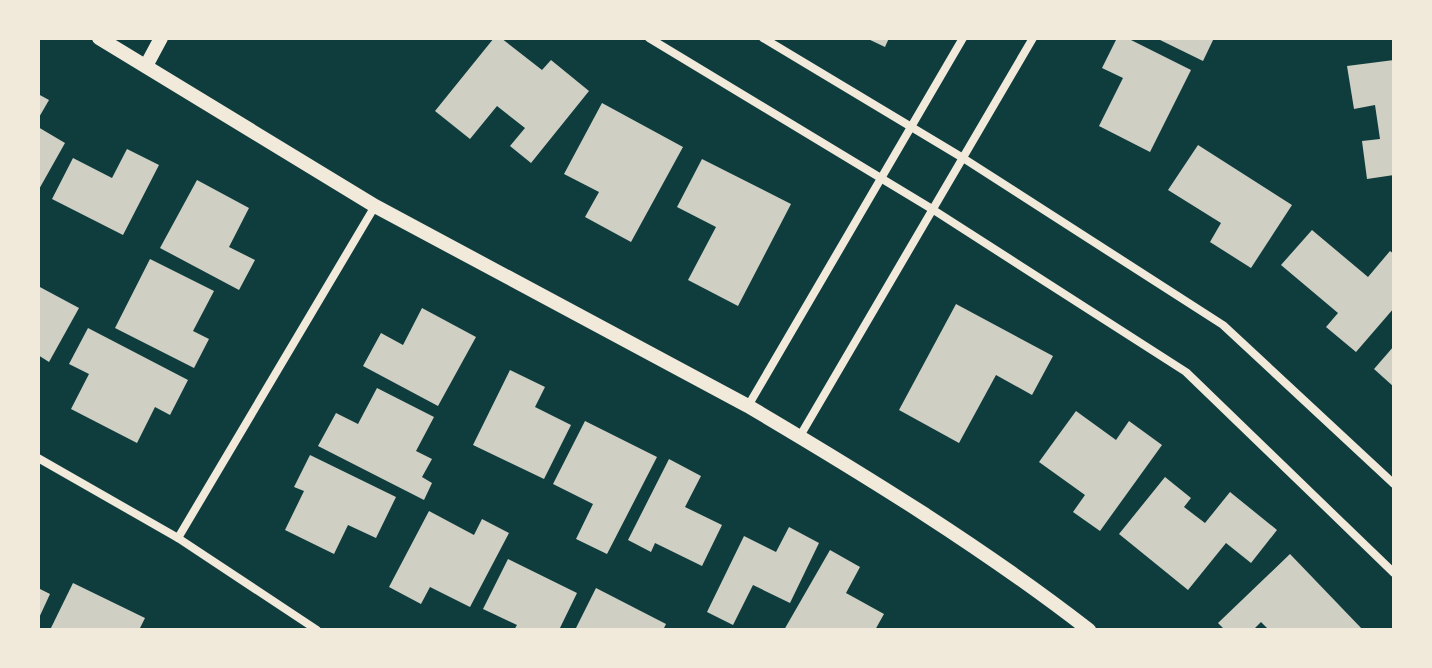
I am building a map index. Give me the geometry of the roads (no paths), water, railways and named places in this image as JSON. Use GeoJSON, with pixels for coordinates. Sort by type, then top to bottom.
{"type":"FeatureCollection","features":[{"type":"Feature","properties":{"kind":"street"},"geometry":{"type":"LineString","coordinates":[[99,38],[375,206],[800,436],[1029,584],[1089,630]]}},
{"type":"Feature","properties":{"kind":"street"},"geometry":{"type":"LineString","coordinates":[[146,66],[161,38]]}},
{"type":"Feature","properties":{"kind":"street"},"geometry":{"type":"LineString","coordinates":[[649,38],[932,209],[1186,372],[1394,573]]}},
{"type":"Feature","properties":{"kind":"street"},"geometry":{"type":"LineString","coordinates":[[763,38],[963,158],[1223,325],[1394,484]]}},
{"type":"Feature","properties":{"kind":"street"},"geometry":{"type":"LineString","coordinates":[[748,406],[963,38]]}},
{"type":"Feature","properties":{"kind":"street"},"geometry":{"type":"LineString","coordinates":[[800,436],[1033,38]]}},
{"type":"Feature","properties":{"kind":"street"},"geometry":{"type":"LineString","coordinates":[[178,538],[375,206]]}},
{"type":"Feature","properties":{"kind":"street"},"geometry":{"type":"LineString","coordinates":[[38,458],[178,538],[317,630]]}}]}
